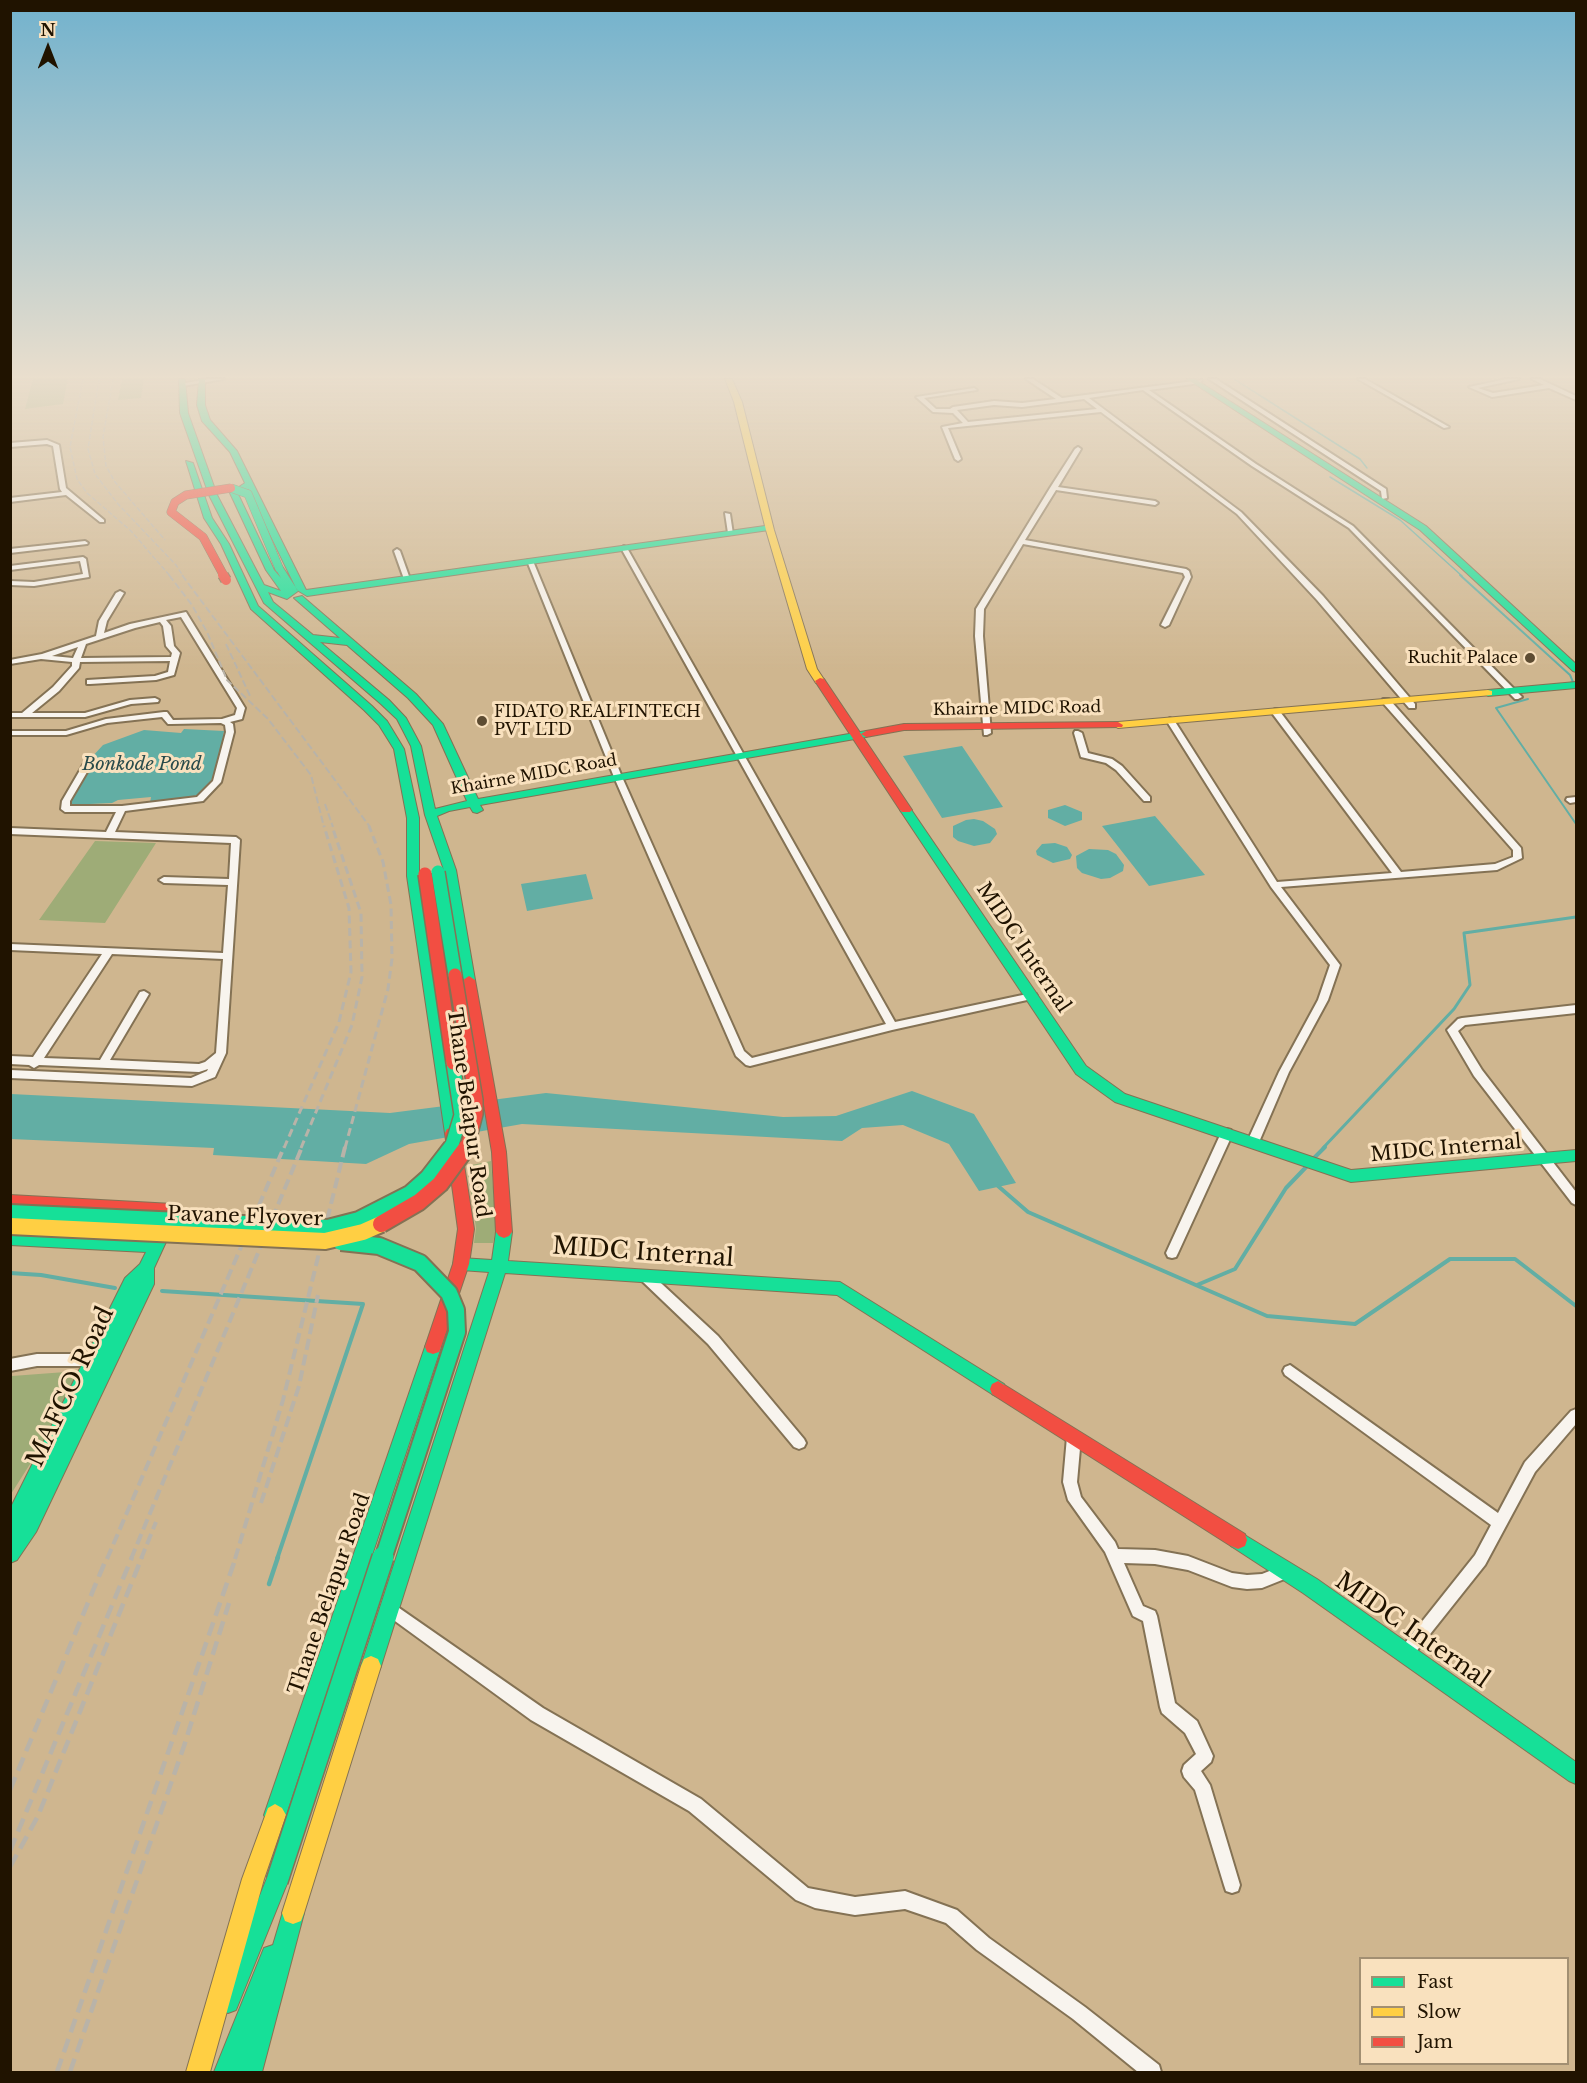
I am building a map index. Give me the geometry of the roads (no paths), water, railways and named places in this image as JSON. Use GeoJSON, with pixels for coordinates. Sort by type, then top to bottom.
{"type":"FeatureCollection","features":[{"type":"Feature","properties":{"kind":"main road","name":"Thane Belapur Road"},"geometry":{"type":"LineString","coordinates":[[194,476],[208,518],[225,544],[254,607],[382,723],[399,749],[413,818],[413,876],[466,1229],[461,1264],[253,1879],[199,2073]]}},
{"type":"Feature","properties":{"kind":"main road","name":"Thane Belapur Road"},"geometry":{"type":"LineString","coordinates":[[206,476],[222,516],[240,542],[269,603],[401,718],[416,746],[431,815],[450,870],[503,1182],[505,1227],[499,1267],[302,1882]]}},
{"type":"Feature","properties":{"kind":"main road"},"geometry":{"type":"LineString","coordinates":[[244,476],[248,485],[234,493],[270,570],[412,696],[438,724],[475,806]]}},
{"type":"Feature","properties":{"kind":"main road","name":"MIDC Internal"},"geometry":{"type":"LineString","coordinates":[[756,476],[769,527],[812,669],[1081,1070],[1120,1098],[1351,1176],[1576,1156]]}},
{"type":"Feature","properties":{"kind":"main road"},"geometry":{"type":"LineString","coordinates":[[1345,476],[1423,528],[1576,669]]}},
{"type":"Feature","properties":{"kind":"main road"},"geometry":{"type":"LineString","coordinates":[[1350,476],[1430,527],[1576,660]]}},
{"type":"Feature","properties":{"kind":"main road"},"geometry":{"type":"LineString","coordinates":[[251,600],[226,580],[203,537],[177,519],[171,512],[175,502],[186,495],[226,487],[248,494],[279,568],[295,594]]}},
{"type":"Feature","properties":{"kind":"main road"},"geometry":{"type":"LineString","coordinates":[[262,586],[295,594],[769,527]]}},
{"type":"Feature","properties":{"kind":"main road"},"geometry":{"type":"LineString","coordinates":[[282,614],[295,594]]}},
{"type":"Feature","properties":{"kind":"main road"},"geometry":{"type":"LineString","coordinates":[[310,638],[350,642]]}},
{"type":"Feature","properties":{"kind":"main road","name":"Khairne MIDC Road"},"geometry":{"type":"LineString","coordinates":[[1515,694],[1576,685]]}},
{"type":"Feature","properties":{"kind":"main road","name":"Khairne MIDC Road"},"geometry":{"type":"LineString","coordinates":[[431,815],[446,808],[475,806],[620,781],[860,738],[904,727],[1078,732],[1515,694],[1576,691]]}},
{"type":"Feature","properties":{"kind":"main road","name":"Khairne MIDC Road"},"geometry":{"type":"LineString","coordinates":[[987,729],[1172,723]]}},
{"type":"Feature","properties":{"kind":"main road","name":"Pavane Flyover"},"geometry":{"type":"LineString","coordinates":[[10,1213],[328,1228],[359,1220],[389,1207],[410,1194],[428,1178],[453,1146],[461,1115],[432,873],[431,815]]}},
{"type":"Feature","properties":{"kind":"main road","name":"Pavane Flyover"},"geometry":{"type":"LineString","coordinates":[[10,1226],[325,1241],[363,1232],[396,1217],[419,1202],[455,1166],[467,1148],[473,1133],[476,1100],[432,873],[413,818]]}},
{"type":"Feature","properties":{"kind":"main road","name":"MAFCO Road"},"geometry":{"type":"LineString","coordinates":[[10,1202],[173,1210],[146,1268],[130,1283],[10,1529]]}},
{"type":"Feature","properties":{"kind":"main road"},"geometry":{"type":"LineString","coordinates":[[10,1239],[156,1246]]}},
{"type":"Feature","properties":{"kind":"main road"},"geometry":{"type":"LineString","coordinates":[[199,2073],[277,1881],[457,1332],[456,1310],[449,1293],[420,1263],[380,1246],[325,1241]]}},
{"type":"Feature","properties":{"kind":"main road","name":"MIDC Internal"},"geometry":{"type":"LineString","coordinates":[[461,1264],[840,1289],[1287,1571],[1576,1774]]}},
{"type":"Feature","properties":{"kind":"main road","name":"MAFCO Road"},"geometry":{"type":"LineString","coordinates":[[10,1554],[30,1526],[146,1284],[146,1268]]}},
{"type":"Feature","properties":{"kind":"main road"},"geometry":{"type":"LineString","coordinates":[[226,2073],[302,1882]]}},
{"type":"Feature","properties":{"kind":"main road"},"geometry":{"type":"LineString","coordinates":[[250,2073],[302,1882]]}},
{"type":"Feature","properties":{"kind":"street"},"geometry":{"type":"LineString","coordinates":[[60,476],[66,493],[102,521]]}},
{"type":"Feature","properties":{"kind":"street"},"geometry":{"type":"LineString","coordinates":[[987,729],[978,618],[985,600],[1023,542],[1061,476]]}},
{"type":"Feature","properties":{"kind":"street"},"geometry":{"type":"LineString","coordinates":[[1191,476],[1239,513],[1320,598],[1409,703]]}},
{"type":"Feature","properties":{"kind":"street"},"geometry":{"type":"LineString","coordinates":[[1272,476],[1351,526],[1515,694]]}},
{"type":"Feature","properties":{"kind":"street"},"geometry":{"type":"LineString","coordinates":[[1053,488],[1155,503]]}},
{"type":"Feature","properties":{"kind":"street"},"geometry":{"type":"LineString","coordinates":[[10,500],[66,493]]}},
{"type":"Feature","properties":{"kind":"street"},"geometry":{"type":"LineString","coordinates":[[727,514],[730,533]]}},
{"type":"Feature","properties":{"kind":"street"},"geometry":{"type":"LineString","coordinates":[[1023,542],[1186,571],[1188,577],[1165,625]]}},
{"type":"Feature","properties":{"kind":"street"},"geometry":{"type":"LineString","coordinates":[[10,551],[85,543]]}},
{"type":"Feature","properties":{"kind":"street"},"geometry":{"type":"LineString","coordinates":[[624,548],[892,1026]]}},
{"type":"Feature","properties":{"kind":"street"},"geometry":{"type":"LineString","coordinates":[[398,551],[407,579]]}},
{"type":"Feature","properties":{"kind":"street"},"geometry":{"type":"LineString","coordinates":[[10,568],[83,559],[87,576],[34,584],[10,583]]}},
{"type":"Feature","properties":{"kind":"street"},"geometry":{"type":"LineString","coordinates":[[530,561],[620,781],[740,1053],[750,1062],[892,1026],[1032,996]]}},
{"type":"Feature","properties":{"kind":"street"},"geometry":{"type":"LineString","coordinates":[[99,637],[103,621],[120,593]]}},
{"type":"Feature","properties":{"kind":"street"},"geometry":{"type":"LineString","coordinates":[[10,662],[43,656],[99,637],[183,614],[195,630],[210,661],[240,708],[239,717],[222,721],[171,722],[164,714],[106,721],[66,733],[10,733]]}},
{"type":"Feature","properties":{"kind":"street"},"geometry":{"type":"LineString","coordinates":[[90,681],[160,677],[171,673],[176,653],[170,646],[167,627],[161,619]]}},
{"type":"Feature","properties":{"kind":"street"},"geometry":{"type":"LineString","coordinates":[[73,660],[82,643]]}},
{"type":"Feature","properties":{"kind":"street"},"geometry":{"type":"LineString","coordinates":[[43,656],[73,660],[175,659]]}},
{"type":"Feature","properties":{"kind":"street"},"geometry":{"type":"LineString","coordinates":[[24,715],[69,676],[76,666],[73,660]]}},
{"type":"Feature","properties":{"kind":"street"},"geometry":{"type":"LineString","coordinates":[[153,715],[156,684],[160,677]]}},
{"type":"Feature","properties":{"kind":"street"},"geometry":{"type":"LineString","coordinates":[[10,715],[85,715],[130,702],[155,700]]}},
{"type":"Feature","properties":{"kind":"street"},"geometry":{"type":"LineString","coordinates":[[1274,885],[1497,867],[1517,858],[1518,850],[1389,705]]}},
{"type":"Feature","properties":{"kind":"street"},"geometry":{"type":"LineString","coordinates":[[1278,714],[1398,874]]}},
{"type":"Feature","properties":{"kind":"street"},"geometry":{"type":"LineString","coordinates":[[86,767],[66,801],[65,808],[122,809],[200,799],[208,794],[217,782],[230,732],[229,724],[222,721]]}},
{"type":"Feature","properties":{"kind":"street"},"geometry":{"type":"LineString","coordinates":[[1172,723],[1274,885],[1335,965],[1323,1000],[1284,1072],[1253,1142]]}},
{"type":"Feature","properties":{"kind":"street"},"geometry":{"type":"LineString","coordinates":[[1078,732],[1084,755],[1109,761],[1119,768],[1147,799]]}},
{"type":"Feature","properties":{"kind":"street"},"geometry":{"type":"LineString","coordinates":[[109,835],[122,809]]}},
{"type":"Feature","properties":{"kind":"street"},"geometry":{"type":"LineString","coordinates":[[10,831],[236,840],[221,1053],[211,1074],[197,1081],[10,1074]]}},
{"type":"Feature","properties":{"kind":"street"},"geometry":{"type":"LineString","coordinates":[[164,880],[233,882]]}},
{"type":"Feature","properties":{"kind":"street"},"geometry":{"type":"LineString","coordinates":[[11,948],[228,956]]}},
{"type":"Feature","properties":{"kind":"street"},"geometry":{"type":"LineString","coordinates":[[28,1075],[109,951]]}},
{"type":"Feature","properties":{"kind":"street"},"geometry":{"type":"LineString","coordinates":[[103,1064],[144,994]]}},
{"type":"Feature","properties":{"kind":"street"},"geometry":{"type":"LineString","coordinates":[[1576,1009],[1462,1022],[1452,1030],[1478,1073],[1576,1200]]}},
{"type":"Feature","properties":{"kind":"street"},"geometry":{"type":"LineString","coordinates":[[10,1060],[199,1068],[213,1062],[221,1053]]}},
{"type":"Feature","properties":{"kind":"street"},"geometry":{"type":"LineString","coordinates":[[1172,1253],[1227,1133]]}},
{"type":"Feature","properties":{"kind":"street"},"geometry":{"type":"LineString","coordinates":[[645,1276],[713,1340],[799,1443]]}},
{"type":"Feature","properties":{"kind":"street"},"geometry":{"type":"LineString","coordinates":[[10,1365],[37,1360],[93,1360]]}},
{"type":"Feature","properties":{"kind":"street"},"geometry":{"type":"LineString","coordinates":[[1290,1371],[1500,1523]]}},
{"type":"Feature","properties":{"kind":"street"},"geometry":{"type":"LineString","coordinates":[[1406,1653],[1480,1560],[1530,1467],[1576,1415]]}},
{"type":"Feature","properties":{"kind":"street"},"geometry":{"type":"LineString","coordinates":[[1074,1437],[1070,1482],[1075,1500],[1110,1547],[1138,1611],[1150,1616],[1168,1707],[1191,1727],[1205,1756],[1190,1771],[1202,1785],[1232,1885]]}},
{"type":"Feature","properties":{"kind":"street"},"geometry":{"type":"LineString","coordinates":[[1114,1556],[1166,1559],[1188,1563],[1232,1580],[1247,1582],[1262,1581],[1287,1571]]}},
{"type":"Feature","properties":{"kind":"street"},"geometry":{"type":"LineString","coordinates":[[389,1608],[537,1714],[695,1805],[802,1894],[814,1899],[855,1906],[905,1900],[951,1916],[983,1944],[1079,2013],[1152,2073]]}},
{"type":"Feature","properties":{"kind":"water","name":"Bonkode Pond"},"geometry":{"type":"Polygon","coordinates":[[[184,729],[224,731],[218,765],[209,785],[200,795],[150,803],[151,797],[118,800],[112,803],[67,805],[66,801],[79,771],[103,745],[144,730],[181,733],[184,729]]]}},
{"type":"Feature","properties":{"kind":"water"},"geometry":{"type":"Polygon","coordinates":[[[962,746],[1003,807],[942,818],[903,756],[962,746]]]}},
{"type":"Feature","properties":{"kind":"water"},"geometry":{"type":"Polygon","coordinates":[[[1065,805],[1082,812],[1082,820],[1065,826],[1048,818],[1048,810],[1065,805]]]}},
{"type":"Feature","properties":{"kind":"water"},"geometry":{"type":"Polygon","coordinates":[[[1155,816],[1205,875],[1149,886],[1102,826],[1155,816]]]}},
{"type":"Feature","properties":{"kind":"water"},"geometry":{"type":"Polygon","coordinates":[[[974,819],[983,821],[995,829],[997,834],[990,843],[974,846],[953,837],[953,826],[974,819]]]}},
{"type":"Feature","properties":{"kind":"water"},"geometry":{"type":"Polygon","coordinates":[[[1055,843],[1067,847],[1072,855],[1070,859],[1053,863],[1037,855],[1036,851],[1042,844],[1055,843]]]}},
{"type":"Feature","properties":{"kind":"water"},"geometry":{"type":"Polygon","coordinates":[[[1089,849],[1108,850],[1116,854],[1124,865],[1123,871],[1110,878],[1101,879],[1082,873],[1077,868],[1076,856],[1089,849]]]}},
{"type":"Feature","properties":{"kind":"water"},"geometry":{"type":"Polygon","coordinates":[[[586,874],[593,899],[527,911],[521,884],[586,874]]]}},
{"type":"Feature","properties":{"kind":"water"},"geometry":{"type":"Polygon","coordinates":[[[912,1091],[974,1114],[1016,1183],[979,1191],[949,1144],[903,1125],[862,1128],[842,1141],[522,1124],[409,1144],[366,1164],[213,1155],[214,1148],[11,1139],[11,1094],[390,1113],[546,1093],[783,1117],[836,1116],[912,1091]]]}},
{"type":"Feature","properties":{"kind":"waterway"},"geometry":{"type":"LineString","coordinates":[[1330,477],[1400,520],[1462,576]]}},
{"type":"Feature","properties":{"kind":"waterway"},"geometry":{"type":"LineString","coordinates":[[1460,575],[1570,675],[1573,682],[1570,683]]}},
{"type":"Feature","properties":{"kind":"waterway"},"geometry":{"type":"LineString","coordinates":[[1528,699],[1496,708],[1576,824]]}},
{"type":"Feature","properties":{"kind":"waterway"},"geometry":{"type":"LineString","coordinates":[[1323,1148],[1454,1009],[1470,985],[1464,933],[1576,917]]}},
{"type":"Feature","properties":{"kind":"waterway"},"geometry":{"type":"LineString","coordinates":[[1313,1159],[1325,1147]]}},
{"type":"Feature","properties":{"kind":"waterway"},"geometry":{"type":"LineString","coordinates":[[1197,1285],[1235,1269],[1286,1188],[1309,1164]]}},
{"type":"Feature","properties":{"kind":"waterway"},"geometry":{"type":"LineString","coordinates":[[998,1186],[1028,1212],[1267,1316],[1355,1324],[1450,1259],[1515,1259],[1576,1306]]}},
{"type":"Feature","properties":{"kind":"waterway"},"geometry":{"type":"LineString","coordinates":[[10,1273],[41,1275],[115,1288]]}},
{"type":"Feature","properties":{"kind":"waterway"},"geometry":{"type":"LineString","coordinates":[[162,1291],[363,1304],[277,1559]]}},
{"type":"Feature","properties":{"kind":"waterway"},"geometry":{"type":"LineString","coordinates":[[269,1584],[278,1557]]}},
{"type":"Feature","properties":{"kind":"railway"},"geometry":{"type":"LineString","coordinates":[[76,476],[87,493],[131,531],[170,576]]}},
{"type":"Feature","properties":{"kind":"railway"},"geometry":{"type":"LineString","coordinates":[[97,476],[118,504],[176,565],[183,576]]}},
{"type":"Feature","properties":{"kind":"railway"},"geometry":{"type":"LineString","coordinates":[[112,476],[165,540]]}},
{"type":"Feature","properties":{"kind":"railway"},"geometry":{"type":"LineString","coordinates":[[169,575],[192,605],[207,632],[227,680],[268,719],[311,775],[324,827]]}},
{"type":"Feature","properties":{"kind":"railway"},"geometry":{"type":"LineString","coordinates":[[182,575],[370,827]]}},
{"type":"Feature","properties":{"kind":"railway"},"geometry":{"type":"LineString","coordinates":[[226,644],[251,698]]}},
{"type":"Feature","properties":{"kind":"railway"},"geometry":{"type":"LineString","coordinates":[[325,804],[333,827]]}},
{"type":"Feature","properties":{"kind":"railway"},"geometry":{"type":"LineString","coordinates":[[284,1148],[339,1022],[351,972],[349,908],[324,826]]}},
{"type":"Feature","properties":{"kind":"railway"},"geometry":{"type":"LineString","coordinates":[[301,1148],[352,1025],[362,977],[361,913],[332,826]]}},
{"type":"Feature","properties":{"kind":"railway"},"geometry":{"type":"LineString","coordinates":[[345,1148],[388,989],[392,959],[391,905],[383,862],[369,826]]}},
{"type":"Feature","properties":{"kind":"railway"},"geometry":{"type":"LineString","coordinates":[[107,1559],[284,1147]]}},
{"type":"Feature","properties":{"kind":"railway"},"geometry":{"type":"LineString","coordinates":[[131,1559],[302,1147]]}},
{"type":"Feature","properties":{"kind":"railway"},"geometry":{"type":"LineString","coordinates":[[235,1559],[283,1400],[345,1147]]}},
{"type":"Feature","properties":{"kind":"railway"},"geometry":{"type":"LineString","coordinates":[[261,1503],[299,1386],[318,1295]]}},
{"type":"Feature","properties":{"kind":"railway"},"geometry":{"type":"LineString","coordinates":[[141,1559],[156,1522]]}},
{"type":"Feature","properties":{"kind":"railway"},"geometry":{"type":"LineString","coordinates":[[10,1790],[107,1557]]}},
{"type":"Feature","properties":{"kind":"railway"},"geometry":{"type":"LineString","coordinates":[[10,1851],[132,1557]]}},
{"type":"Feature","properties":{"kind":"railway"},"geometry":{"type":"LineString","coordinates":[[10,1867],[38,1816],[142,1557]]}},
{"type":"Feature","properties":{"kind":"railway"},"geometry":{"type":"LineString","coordinates":[[57,2072],[236,1557]]}},
{"type":"Feature","properties":{"kind":"railway"},"geometry":{"type":"LineString","coordinates":[[70,2072],[184,1746],[229,1603]]}},
{"type":"Feature","properties":{"kind":"place","name":"Ruchit Palace"},"geometry":{"type":"Point","coordinates":[1530,658]}},
{"type":"Feature","properties":{"kind":"place","name":"FIDATO REALFINTECH PVT LTD"},"geometry":{"type":"Point","coordinates":[482,721]}}]}
